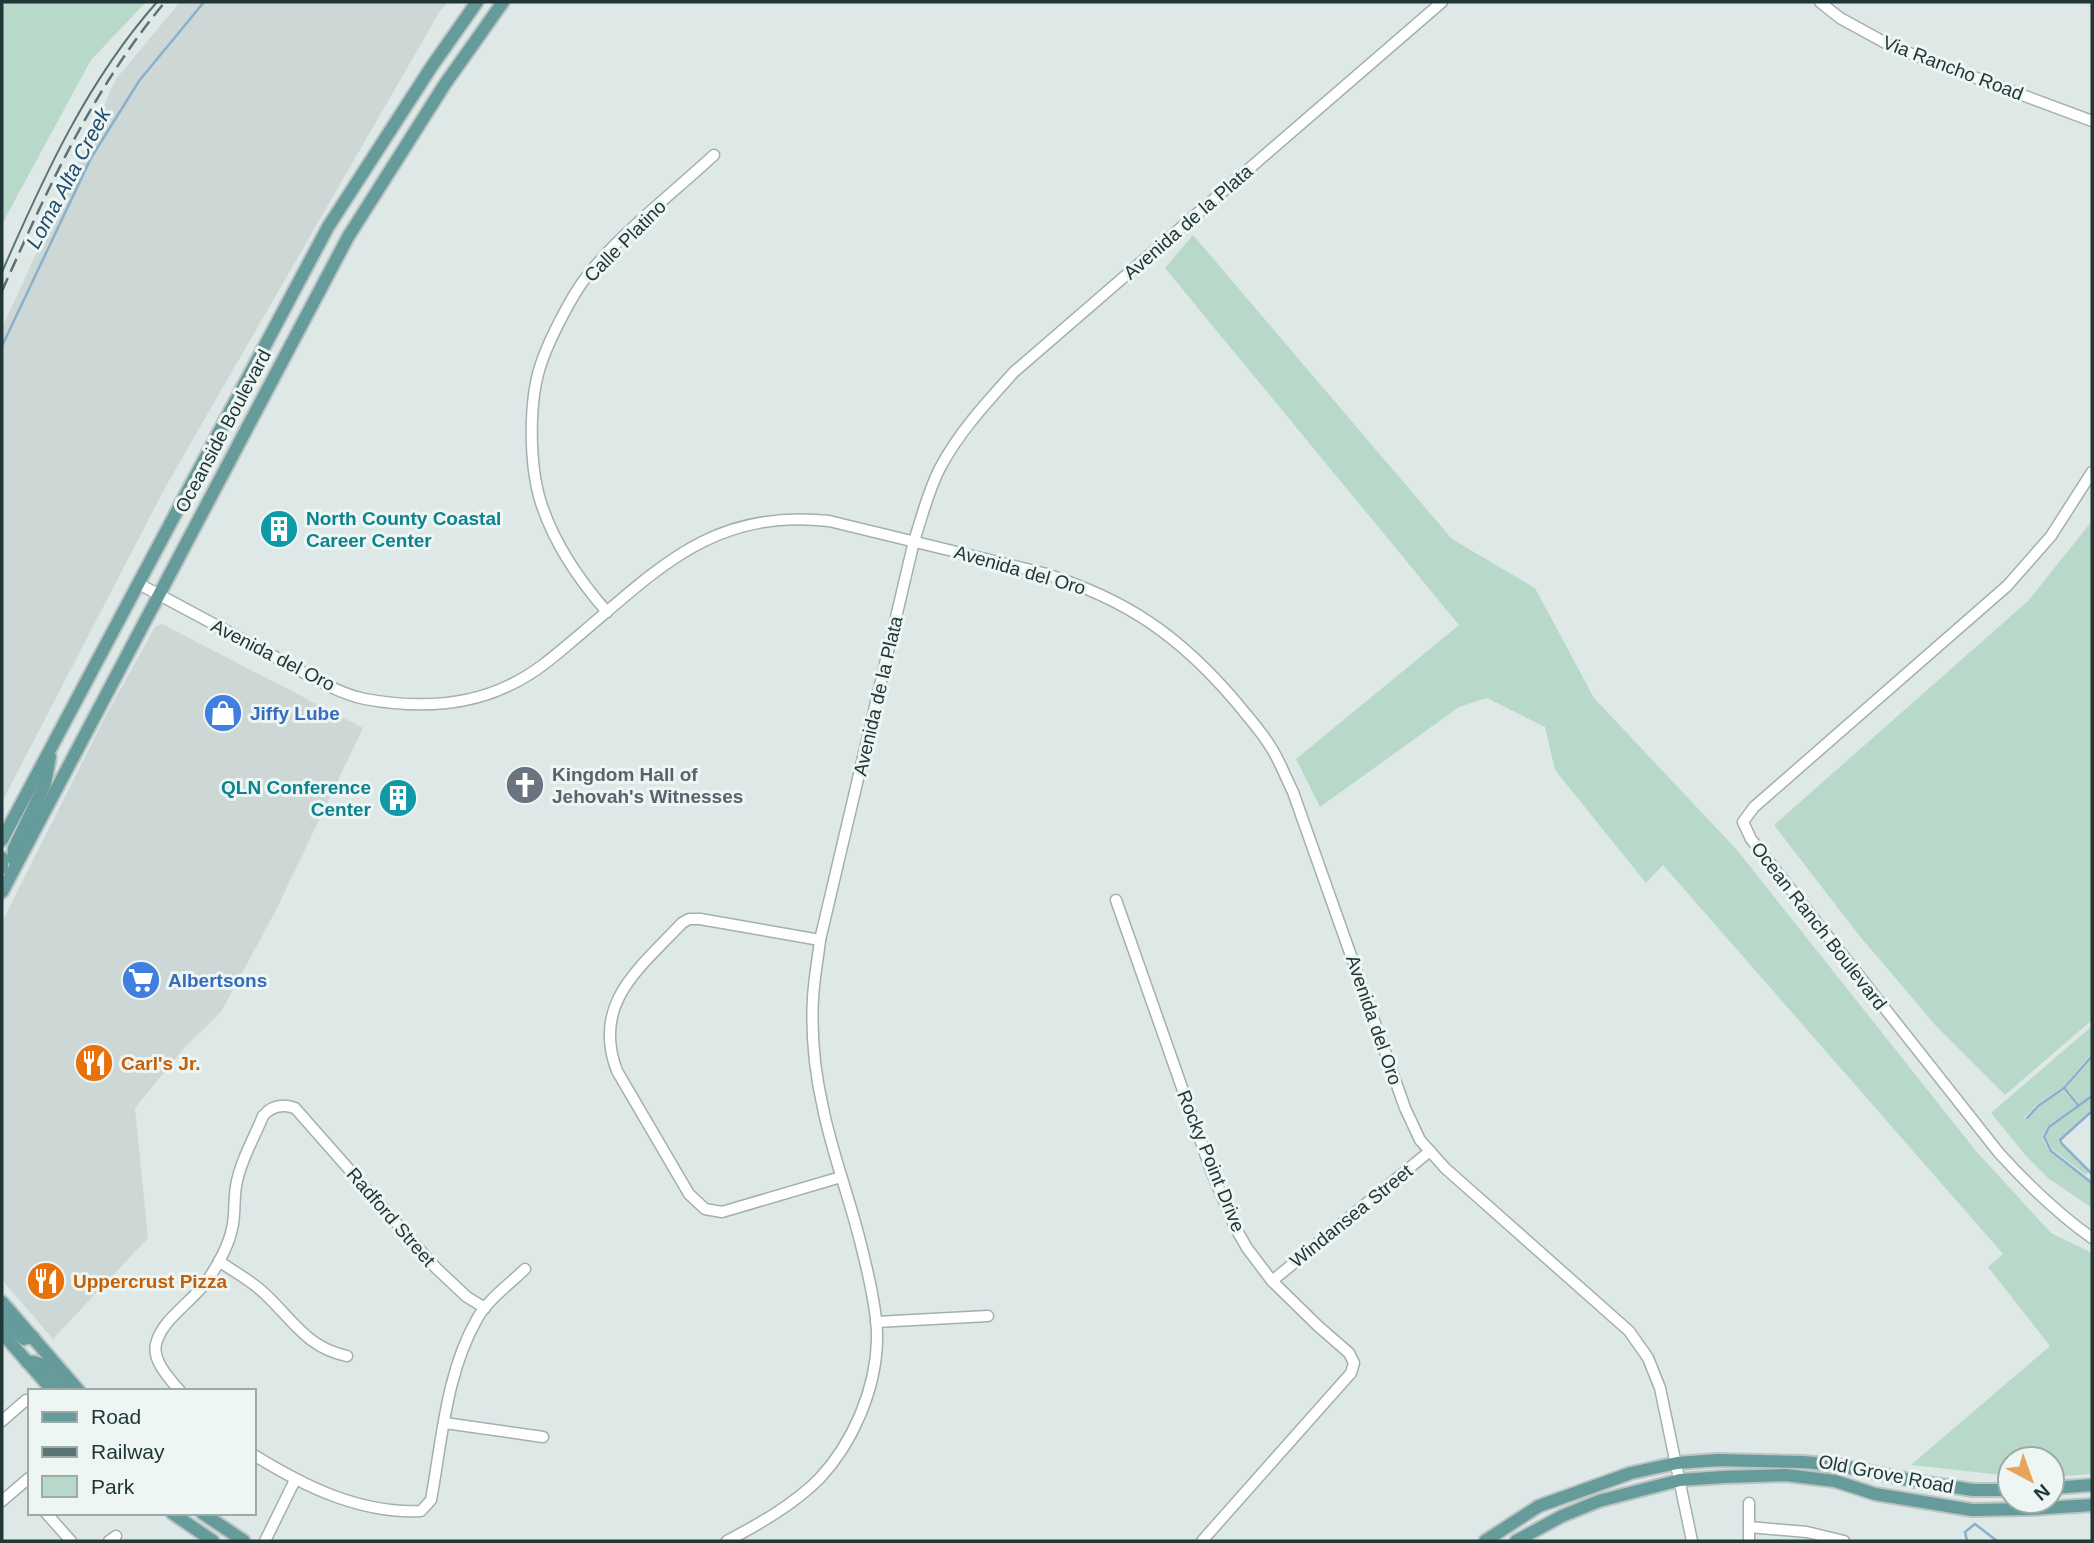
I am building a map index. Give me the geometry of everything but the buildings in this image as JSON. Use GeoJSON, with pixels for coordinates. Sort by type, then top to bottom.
{"type":"FeatureCollection","features":[{"type":"Feature","properties":{"kind":"main road","name":"Oceanside Boulevard"},"geometry":{"type":"LineString","coordinates":[[2,840],[328,227],[424,77],[477,2]]}},
{"type":"Feature","properties":{"kind":"main road","name":"Oceanside Boulevard"},"geometry":{"type":"LineString","coordinates":[[2,892],[348,237],[445,84],[503,2]]}},
{"type":"Feature","properties":{"kind":"main road"},"geometry":{"type":"LineString","coordinates":[[16,863],[13,859],[14,848],[45,783],[53,743]]}},
{"type":"Feature","properties":{"kind":"main road"},"geometry":{"type":"LineString","coordinates":[[2,858],[2,869]]}},
{"type":"Feature","properties":{"kind":"main road"},"geometry":{"type":"LineString","coordinates":[[2,1302],[77,1389]]}},
{"type":"Feature","properties":{"kind":"main road"},"geometry":{"type":"LineString","coordinates":[[2,1317],[24,1339],[33,1336]]}},
{"type":"Feature","properties":{"kind":"main road"},"geometry":{"type":"LineString","coordinates":[[2,1333],[51,1389]]}},
{"type":"Feature","properties":{"kind":"main road"},"geometry":{"type":"LineString","coordinates":[[27,1362],[35,1360],[43,1365],[67,1389]]}},
{"type":"Feature","properties":{"kind":"main road","name":"Old Grove Road"},"geometry":{"type":"LineString","coordinates":[[1485,1541],[1539,1506],[1631,1473],[1677,1463],[1718,1460],[1795,1461],[1837,1465],[1973,1490],[1996,1490]]}},
{"type":"Feature","properties":{"kind":"main road","name":"Old Grove Road"},"geometry":{"type":"LineString","coordinates":[[1516,1541],[1562,1516],[1599,1501],[1680,1480],[1786,1475],[1835,1480],[1875,1494],[1972,1510],[2092,1505]]}},
{"type":"Feature","properties":{"kind":"main road"},"geometry":{"type":"LineString","coordinates":[[2066,1487],[2092,1485]]}},
{"type":"Feature","properties":{"kind":"main road"},"geometry":{"type":"LineString","coordinates":[[175,1515],[212,1541]]}},
{"type":"Feature","properties":{"kind":"main road"},"geometry":{"type":"LineString","coordinates":[[205,1515],[244,1541]]}},
{"type":"Feature","properties":{"kind":"main road"},"geometry":{"type":"LineString","coordinates":[[197,1530],[210,1533],[224,1541]]}},
{"type":"Feature","properties":{"kind":"street","name":"Avenida de la Plata"},"geometry":{"type":"LineString","coordinates":[[727,1541],[769,1519],[818,1479],[844,1447],[864,1406],[875,1364],[876,1322],[861,1242],[823,1108],[815,1058],[813,997],[820,940],[915,541],[930,492],[955,443],[978,412],[1014,372],[1442,2]]}},
{"type":"Feature","properties":{"kind":"street","name":"Via Rancho Road"},"geometry":{"type":"LineString","coordinates":[[1819,2],[1840,18],[1893,47],[2092,121]]}},
{"type":"Feature","properties":{"kind":"street","name":"Calle Platino"},"geometry":{"type":"LineString","coordinates":[[607,612],[588,591],[558,543],[541,502],[534,464],[533,406],[542,361],[573,296],[588,276],[612,249],[714,155]]}},
{"type":"Feature","properties":{"kind":"street","name":"Ocean Ranch Boulevard"},"geometry":{"type":"LineString","coordinates":[[2092,472],[2051,536],[2007,586],[1754,807],[1744,822],[1751,839],[1998,1153],[2063,1217],[2092,1238]]}},
{"type":"Feature","properties":{"kind":"street","name":"Avenida del Oro"},"geometry":{"type":"LineString","coordinates":[[139,584],[329,685],[363,699],[408,705],[448,704],[510,685],[541,667],[669,561],[699,543],[748,524],[769,520],[801,518],[829,521],[1043,573],[1107,596],[1161,629],[1205,666],[1272,749],[1293,792],[1405,1108],[1420,1140],[1445,1168],[1629,1331],[1648,1358],[1660,1388],[1692,1541]]}},
{"type":"Feature","properties":{"kind":"street","name":"Rocky Point Drive"},"geometry":{"type":"LineString","coordinates":[[1116,900],[1224,1204],[1248,1248],[1272,1281],[1289,1300],[1349,1353],[1354,1363],[1351,1373],[1202,1541]]}},
{"type":"Feature","properties":{"kind":"street"},"geometry":{"type":"LineString","coordinates":[[820,940],[705,919],[689,919],[682,923],[626,983],[610,1016],[609,1037],[617,1070],[690,1194],[705,1209],[722,1212],[841,1177]]}},
{"type":"Feature","properties":{"kind":"street","name":"Radford Street"},"geometry":{"type":"LineString","coordinates":[[219,1261],[233,1225],[236,1186],[241,1168],[263,1116],[278,1105],[287,1105],[295,1108],[436,1268],[467,1297],[485,1308]]}},
{"type":"Feature","properties":{"kind":"street","name":"Windansea Street"},"geometry":{"type":"LineString","coordinates":[[1272,1281],[1430,1151]]}},
{"type":"Feature","properties":{"kind":"street"},"geometry":{"type":"LineString","coordinates":[[178,1389],[163,1370],[156,1344],[163,1329],[206,1283],[219,1261],[263,1292],[299,1332],[327,1352],[347,1356]]}},
{"type":"Feature","properties":{"kind":"street"},"geometry":{"type":"LineString","coordinates":[[256,1456],[295,1480],[324,1493],[380,1508],[421,1511],[431,1500],[459,1358],[477,1318],[525,1269]]}},
{"type":"Feature","properties":{"kind":"street"},"geometry":{"type":"LineString","coordinates":[[876,1322],[988,1315]]}},
{"type":"Feature","properties":{"kind":"street"},"geometry":{"type":"LineString","coordinates":[[2,1421],[28,1402],[18,1391]]}},
{"type":"Feature","properties":{"kind":"street"},"geometry":{"type":"LineString","coordinates":[[445,1423],[543,1437]]}},
{"type":"Feature","properties":{"kind":"street"},"geometry":{"type":"LineString","coordinates":[[2,1502],[28,1479]]}},
{"type":"Feature","properties":{"kind":"street"},"geometry":{"type":"LineString","coordinates":[[265,1541],[295,1480]]}},
{"type":"Feature","properties":{"kind":"street"},"geometry":{"type":"LineString","coordinates":[[1749,1503],[1749,1541]]}},
{"type":"Feature","properties":{"kind":"street"},"geometry":{"type":"LineString","coordinates":[[48,1515],[71,1541]]}},
{"type":"Feature","properties":{"kind":"street"},"geometry":{"type":"LineString","coordinates":[[1749,1527],[1807,1532],[1844,1541]]}},
{"type":"Feature","properties":{"kind":"shaded area"},"geometry":{"type":"Polygon","coordinates":[[[180,2],[448,2],[440,11],[166,486],[2,802],[2,328],[116,79],[180,2]]]}},
{"type":"Feature","properties":{"kind":"shaded area"},"geometry":{"type":"Polygon","coordinates":[[[162,624],[363,728],[276,910],[221,1012],[184,1048],[135,1108],[148,1238],[53,1339],[2,1280],[2,922],[106,715],[155,627],[162,624]]]}},
{"type":"Feature","properties":{"kind":"green space"},"geometry":{"type":"Polygon","coordinates":[[[2,2],[146,2],[91,60],[2,224],[2,2]]]}},
{"type":"Feature","properties":{"kind":"green space"},"geometry":{"type":"Polygon","coordinates":[[[1193,235],[1452,539],[1535,588],[1594,698],[1737,850],[1976,1151],[2051,1233],[2092,1253],[2092,1474],[2066,1476],[2066,1445],[1996,1445],[1996,1474],[1911,1465],[2050,1346],[1988,1267],[2003,1254],[1663,865],[1646,883],[1555,770],[1545,727],[1487,698],[1459,707],[1320,807],[1296,759],[1459,625],[1165,268],[1193,235]]]}},
{"type":"Feature","properties":{"kind":"green space"},"geometry":{"type":"Polygon","coordinates":[[[2092,521],[2092,1020],[2005,1095],[1937,1027],[1858,934],[1774,825],[2028,601],[2092,521]]]}},
{"type":"Feature","properties":{"kind":"green space"},"geometry":{"type":"Polygon","coordinates":[[[2092,1026],[2092,1053],[2063,1087],[2036,1105],[2024,1118],[2027,1119],[2038,1107],[2063,1090],[2077,1105],[2048,1126],[2042,1137],[2057,1158],[2092,1185],[2092,1208],[2048,1178],[1991,1113],[2092,1026]]]}},
{"type":"Feature","properties":{"kind":"green space"},"geometry":{"type":"Polygon","coordinates":[[[2092,1058],[2092,1094],[2080,1104],[2066,1088],[2092,1058]]]}},
{"type":"Feature","properties":{"kind":"green space"},"geometry":{"type":"Polygon","coordinates":[[[2092,1097],[2092,1109],[2059,1140],[2089,1172],[2086,1175],[2052,1149],[2045,1137],[2050,1128],[2092,1097]]]}},
{"type":"Feature","properties":{"kind":"waterway","name":"Loma Alta Creek"},"geometry":{"type":"LineString","coordinates":[[2,346],[91,158],[139,81],[204,2]]}},
{"type":"Feature","properties":{"kind":"waterway"},"geometry":{"type":"LineString","coordinates":[[2027,1118],[2038,1106],[2064,1088],[2092,1056]]}},
{"type":"Feature","properties":{"kind":"waterway"},"geometry":{"type":"LineString","coordinates":[[2064,1088],[2079,1106]]}},
{"type":"Feature","properties":{"kind":"waterway"},"geometry":{"type":"LineString","coordinates":[[2092,1096],[2049,1127],[2044,1137],[2051,1151],[2092,1183]]}},
{"type":"Feature","properties":{"kind":"waterway"},"geometry":{"type":"LineString","coordinates":[[2092,1111],[2060,1140],[2092,1174]]}},
{"type":"Feature","properties":{"kind":"waterway"},"geometry":{"type":"LineString","coordinates":[[1967,1541],[1965,1532],[1975,1524],[1997,1541]]}},
{"type":"Feature","properties":{"kind":"tram line"},"geometry":{"type":"LineString","coordinates":[[2,272],[51,165],[88,97],[132,32],[157,2]]}},
{"type":"Feature","properties":{"kind":"railway"},"geometry":{"type":"LineString","coordinates":[[2,291],[55,177],[93,105],[139,35],[165,2]]}},
{"type":"Feature","properties":{"kind":"place","name":"North County Coastal Career Center"},"geometry":{"type":"Point","coordinates":[279,529]}},
{"type":"Feature","properties":{"kind":"place","name":"Jiffy Lube"},"geometry":{"type":"Point","coordinates":[223,713]}},
{"type":"Feature","properties":{"kind":"place","name":"Kingdom Hall of Jehovah's Witnesses"},"geometry":{"type":"Point","coordinates":[525,785]}},
{"type":"Feature","properties":{"kind":"place","name":"QLN Conference Center"},"geometry":{"type":"Point","coordinates":[398,798]}},
{"type":"Feature","properties":{"kind":"place","name":"Albertsons"},"geometry":{"type":"Point","coordinates":[141,980]}},
{"type":"Feature","properties":{"kind":"place","name":"Carl's Jr."},"geometry":{"type":"Point","coordinates":[94,1063]}},
{"type":"Feature","properties":{"kind":"place","name":"Uppercrust Pizza"},"geometry":{"type":"Point","coordinates":[46,1281]}}]}
